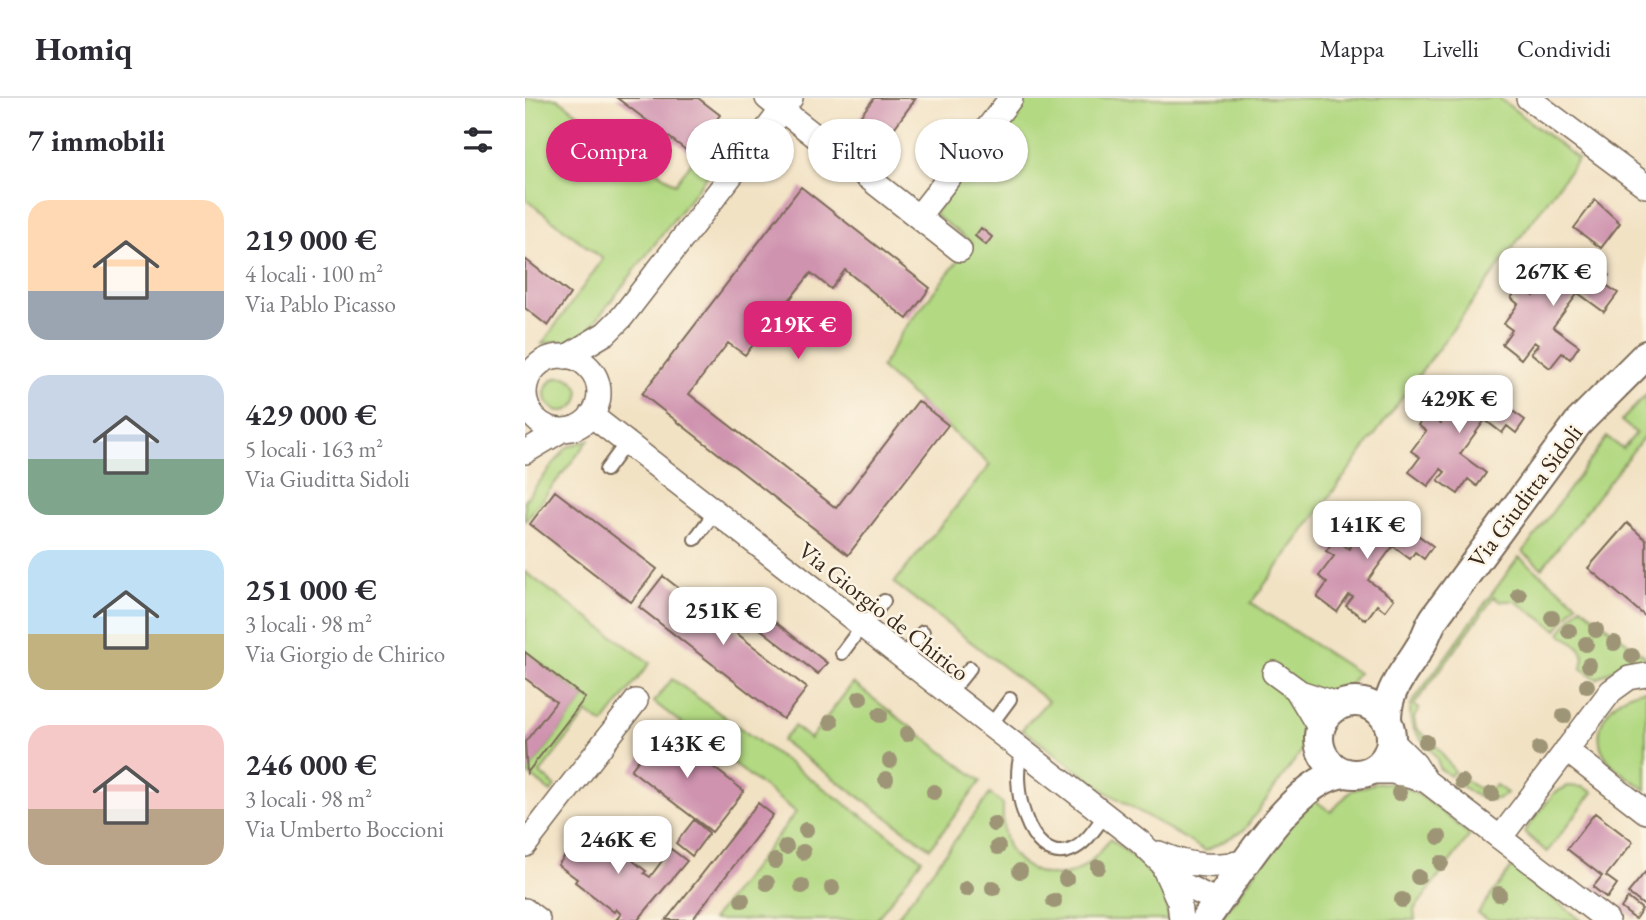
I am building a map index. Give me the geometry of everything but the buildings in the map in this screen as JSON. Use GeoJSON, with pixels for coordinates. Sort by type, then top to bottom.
{"type":"FeatureCollection","features":[{"type":"Feature","properties":{"kind":"street"},"geometry":{"type":"LineString","coordinates":[[918,217],[1011,98]]}},
{"type":"Feature","properties":{"kind":"street"},"geometry":{"type":"LineString","coordinates":[[1528,98],[1643,185]]}},
{"type":"Feature","properties":{"kind":"street"},"geometry":{"type":"LineString","coordinates":[[525,404],[530,366],[549,359],[566,357],[607,333],[622,317],[780,102],[960,250]]}},
{"type":"Feature","properties":{"kind":"street"},"geometry":{"type":"LineString","coordinates":[[525,452],[562,430],[578,426],[591,415],[598,400],[597,383],[601,365],[622,317]]}},
{"type":"Feature","properties":{"kind":"street","name":"Via Giuditta Sidoli"},"geometry":{"type":"LineString","coordinates":[[1621,380],[1646,344]]}},
{"type":"Feature","properties":{"kind":"street","name":"Via Giuditta Sidoli"},"geometry":{"type":"LineString","coordinates":[[1289,806],[1319,780],[1357,772],[1383,760],[1389,731],[1387,702],[1392,687],[1418,651],[1435,617],[1578,424],[1646,355]]}},
{"type":"Feature","properties":{"kind":"street"},"geometry":{"type":"LineString","coordinates":[[566,357],[583,363],[597,383]]}},
{"type":"Feature","properties":{"kind":"street"},"geometry":{"type":"LineString","coordinates":[[526,399],[538,422],[562,430]]}},
{"type":"Feature","properties":{"kind":"street","name":"Via Giorgio de Chirico"},"geometry":{"type":"LineString","coordinates":[[591,415],[1146,847],[1170,877],[1181,920]]}},
{"type":"Feature","properties":{"kind":"street","name":"Via Giuditta Sidoli"},"geometry":{"type":"LineString","coordinates":[[1212,911],[1289,806],[1331,711],[1349,703],[1410,639],[1435,617]]}},
{"type":"Feature","properties":{"kind":"street"},"geometry":{"type":"LineString","coordinates":[[1274,673],[1296,689],[1349,703],[1373,706],[1426,780],[1607,920]]}},
{"type":"Feature","properties":{"kind":"street"},"geometry":{"type":"LineString","coordinates":[[1500,838],[1616,686],[1629,678],[1646,675]]}},
{"type":"Feature","properties":{"kind":"street"},"geometry":{"type":"LineString","coordinates":[[1296,689],[1331,764],[1357,772],[1392,772],[1426,780]]}},
{"type":"Feature","properties":{"kind":"street"},"geometry":{"type":"LineString","coordinates":[[525,845],[636,701]]}},
{"type":"Feature","properties":{"kind":"street"},"geometry":{"type":"LineString","coordinates":[[1566,750],[1646,812]]}},
{"type":"Feature","properties":{"kind":"street"},"geometry":{"type":"LineString","coordinates":[[1146,847],[1193,872],[1212,911]]}},
{"type":"Feature","properties":{"kind":"street","name":"Via Giorgio de Chirico"},"geometry":{"type":"LineString","coordinates":[[1146,847],[1180,862],[1211,867],[1249,861]]}},
{"type":"Feature","properties":{"kind":"street"},"geometry":{"type":"LineString","coordinates":[[525,910],[538,920]]}},
{"type":"Feature","properties":{"kind":"lane"},"geometry":{"type":"LineString","coordinates":[[606,470],[626,443]]}},
{"type":"Feature","properties":{"kind":"lane"},"geometry":{"type":"LineString","coordinates":[[695,539],[715,512]]}},
{"type":"Feature","properties":{"kind":"lane"},"geometry":{"type":"LineString","coordinates":[[842,653],[884,601]]}},
{"type":"Feature","properties":{"kind":"lane"},"geometry":{"type":"LineString","coordinates":[[903,658],[923,632]]}},
{"type":"Feature","properties":{"kind":"lane"},"geometry":{"type":"LineString","coordinates":[[949,694],[970,668]]}},
{"type":"Feature","properties":{"kind":"lane"},"geometry":{"type":"LineString","coordinates":[[990,726],[1010,699]]}},
{"type":"Feature","properties":{"kind":"lane"},"geometry":{"type":"LineString","coordinates":[[1023,751],[1017,769],[1023,811],[1031,830],[1045,845],[1061,852],[1073,849],[1105,815]]}},
{"type":"Feature","properties":{"kind":"green space"},"geometry":{"type":"Polygon","coordinates":[[[525,98],[557,98],[586,119],[546,119],[546,182],[672,182],[675,184],[686,169],[686,182],[702,182],[578,344],[560,341],[542,344],[603,259],[525,199],[525,98]]]}},
{"type":"Feature","properties":{"kind":"green space"},"geometry":{"type":"Polygon","coordinates":[[[1024,98],[1499,98],[1578,159],[1251,603],[1358,673],[1244,830],[1206,851],[1108,793],[1022,729],[1048,701],[894,583],[990,465],[881,368],[902,332],[972,243],[934,214],[959,182],[1028,182],[1028,119],[1008,119],[1024,98]]]}},
{"type":"Feature","properties":{"kind":"green space"},"geometry":{"type":"Polygon","coordinates":[[[562,377],[574,382],[579,394],[574,406],[562,411],[550,406],[545,394],[550,382],[562,377]]]}},
{"type":"Feature","properties":{"kind":"green space"},"geometry":{"type":"Polygon","coordinates":[[[1646,395],[1646,434],[1542,568],[1523,552],[1607,437],[1623,449],[1636,433],[1621,421],[1646,395]]]}},
{"type":"Feature","properties":{"kind":"green space"},"geometry":{"type":"Polygon","coordinates":[[[589,440],[525,521],[525,500],[567,447],[589,440]]]}},
{"type":"Feature","properties":{"kind":"green space"},"geometry":{"type":"Polygon","coordinates":[[[1519,557],[1577,603],[1557,630],[1515,601],[1499,601],[1494,597],[1414,705],[1419,709],[1414,718],[1416,728],[1438,748],[1454,771],[1450,776],[1439,768],[1433,753],[1412,725],[1411,704],[1519,557]]]}},
{"type":"Feature","properties":{"kind":"green space"},"geometry":{"type":"Polygon","coordinates":[[[525,572],[650,663],[603,724],[587,713],[540,773],[555,786],[551,792],[527,773],[585,698],[525,652],[525,572]]]}},
{"type":"Feature","properties":{"kind":"green space"},"geometry":{"type":"Polygon","coordinates":[[[1581,606],[1646,659],[1617,667],[1597,679],[1581,668],[1584,662],[1582,652],[1560,633],[1581,606]]]}},
{"type":"Feature","properties":{"kind":"green space"},"geometry":{"type":"Polygon","coordinates":[[[672,679],[922,859],[876,920],[712,920],[796,812],[654,702],[672,679]]]}},
{"type":"Feature","properties":{"kind":"green space"},"geometry":{"type":"Polygon","coordinates":[[[853,683],[981,781],[930,848],[782,741],[794,726],[810,739],[853,683]]]}},
{"type":"Feature","properties":{"kind":"green space"},"geometry":{"type":"Polygon","coordinates":[[[1646,690],[1646,790],[1617,769],[1604,754],[1600,732],[1603,721],[1616,703],[1625,696],[1646,690]]]}},
{"type":"Feature","properties":{"kind":"green space"},"geometry":{"type":"Polygon","coordinates":[[[1457,773],[1480,789],[1496,785],[1507,793],[1493,800],[1479,797],[1453,779],[1457,773]]]}},
{"type":"Feature","properties":{"kind":"green space"},"geometry":{"type":"Polygon","coordinates":[[[1376,783],[1403,787],[1415,793],[1470,835],[1414,910],[1415,920],[1220,920],[1310,797],[1331,812],[1351,791],[1376,783]]]}},
{"type":"Feature","properties":{"kind":"green space"},"geometry":{"type":"Polygon","coordinates":[[[1568,786],[1583,787],[1593,792],[1547,852],[1524,832],[1554,793],[1568,786]]]}},
{"type":"Feature","properties":{"kind":"green space"},"geometry":{"type":"Polygon","coordinates":[[[990,794],[1003,804],[1005,837],[1022,864],[1042,873],[1064,875],[1090,862],[1110,839],[1141,864],[1157,883],[1167,906],[1168,920],[895,920],[990,794]]]}},
{"type":"Feature","properties":{"kind":"green space"},"geometry":{"type":"Polygon","coordinates":[[[1512,867],[1581,920],[1488,920],[1478,913],[1512,867]]]}}]}
